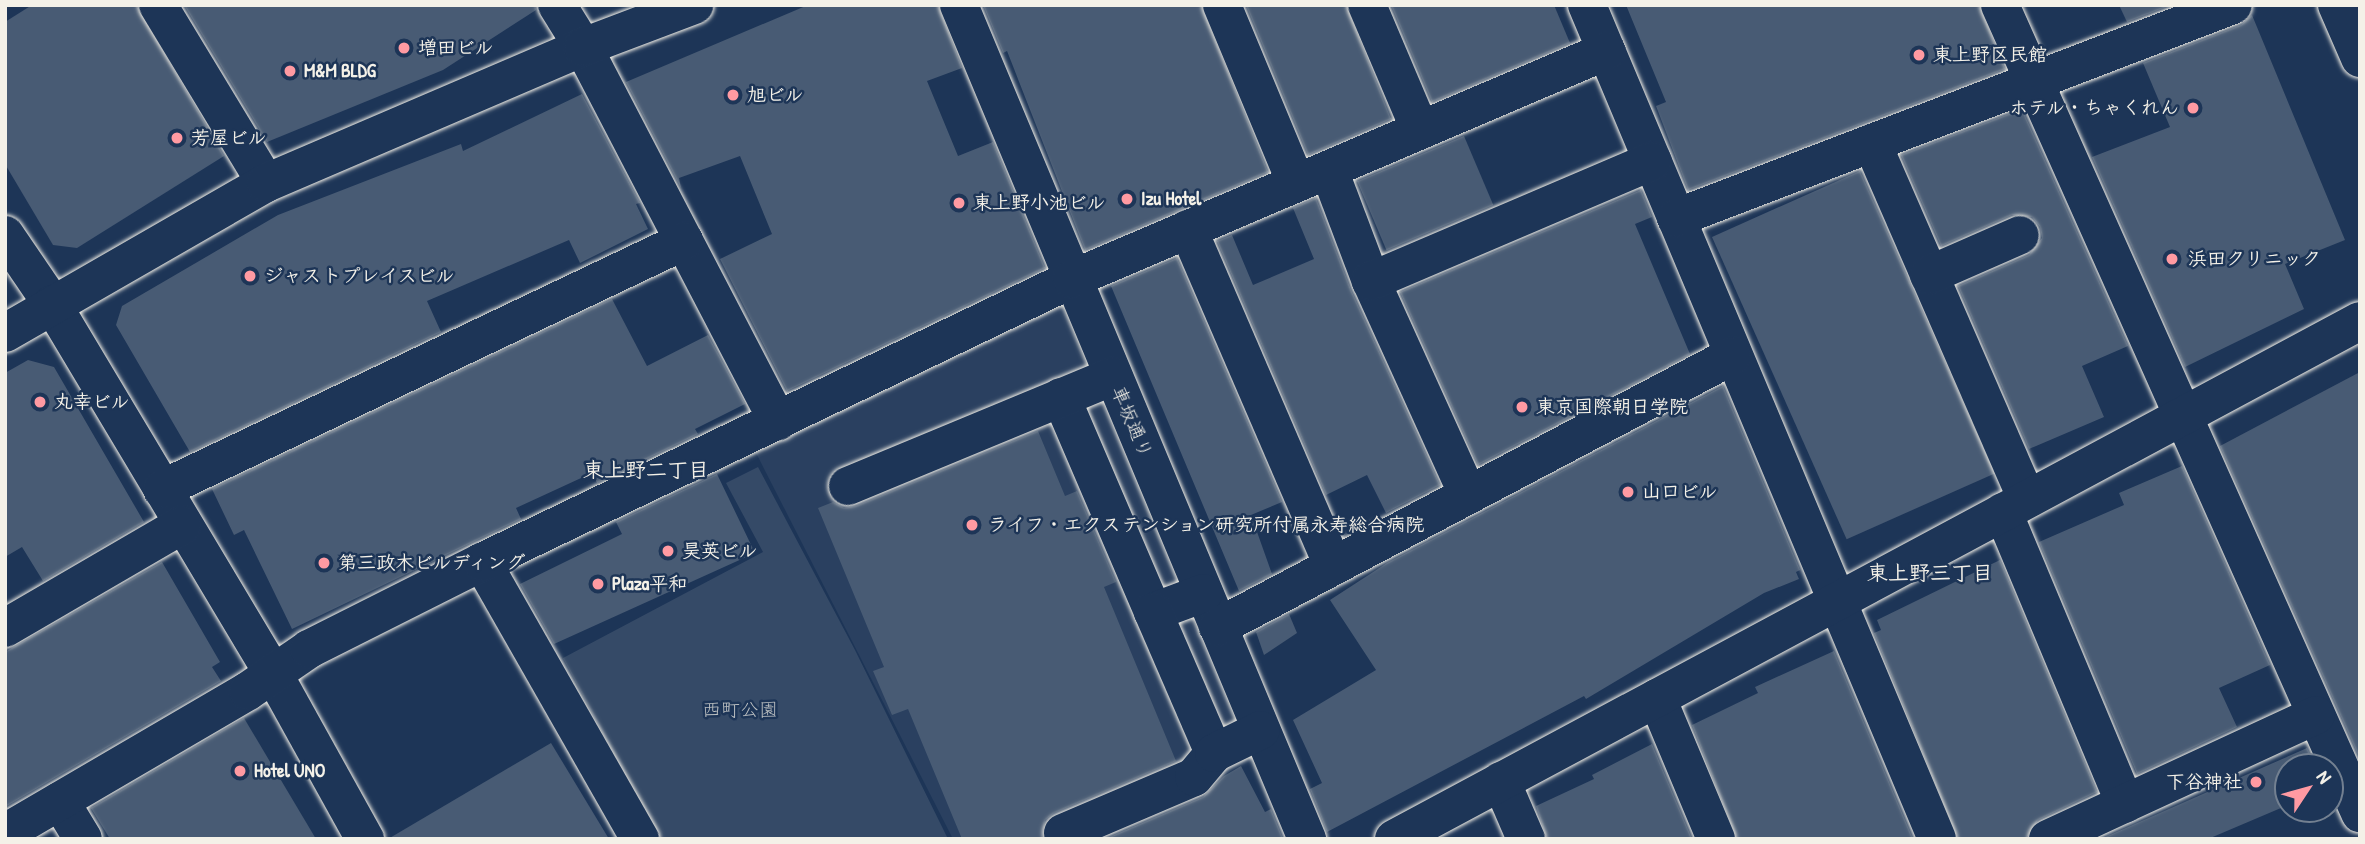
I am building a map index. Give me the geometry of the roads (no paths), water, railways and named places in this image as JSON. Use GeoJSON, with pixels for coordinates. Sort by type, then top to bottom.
{"type":"FeatureCollection","features":[{"type":"Feature","properties":{"kind":"street"},"geometry":{"type":"LineString","coordinates":[[158,5],[266,183]]}},
{"type":"Feature","properties":{"kind":"street"},"geometry":{"type":"LineString","coordinates":[[557,5],[583,47],[778,421]]}},
{"type":"Feature","properties":{"kind":"street"},"geometry":{"type":"LineString","coordinates":[[5,333],[266,183],[583,47],[694,5]]}},
{"type":"Feature","properties":{"kind":"street","name":"車坂通り"},"geometry":{"type":"LineString","coordinates":[[959,5],[1307,839]]}},
{"type":"Feature","properties":{"kind":"street"},"geometry":{"type":"LineString","coordinates":[[1222,5],[1312,177],[1371,281],[1468,495]]}},
{"type":"Feature","properties":{"kind":"street"},"geometry":{"type":"LineString","coordinates":[[1367,5],[1420,130]]}},
{"type":"Feature","properties":{"kind":"street"},"geometry":{"type":"LineString","coordinates":[[1587,5],[1732,356],[1937,839]]}},
{"type":"Feature","properties":{"kind":"street"},"geometry":{"type":"LineString","coordinates":[[2000,5],[2360,813]]}},
{"type":"Feature","properties":{"kind":"street"},"geometry":{"type":"LineString","coordinates":[[1676,218],[2233,5]]}},
{"type":"Feature","properties":{"kind":"street"},"geometry":{"type":"LineString","coordinates":[[2337,5],[2360,58]]}},
{"type":"Feature","properties":{"kind":"street"},"geometry":{"type":"LineString","coordinates":[[5,833],[274,675],[309,649],[482,562],[1072,279],[1606,51]]}},
{"type":"Feature","properties":{"kind":"street"},"geometry":{"type":"LineString","coordinates":[[1872,143],[1929,275],[2125,803]]}},
{"type":"Feature","properties":{"kind":"street"},"geometry":{"type":"LineString","coordinates":[[1371,281],[1652,162]]}},
{"type":"Feature","properties":{"kind":"street"},"geometry":{"type":"LineString","coordinates":[[1188,229],[1332,566]]}},
{"type":"Feature","properties":{"kind":"street"},"geometry":{"type":"LineString","coordinates":[[5,235],[52,304],[274,675],[365,839]]}},
{"type":"Feature","properties":{"kind":"street"},"geometry":{"type":"LineString","coordinates":[[1929,275],[2020,235]]}},
{"type":"Feature","properties":{"kind":"street"},"geometry":{"type":"LineString","coordinates":[[162,489],[684,241]]}},
{"type":"Feature","properties":{"kind":"street"},"geometry":{"type":"LineString","coordinates":[[1394,839],[2360,321]]}},
{"type":"Feature","properties":{"kind":"street"},"geometry":{"type":"LineString","coordinates":[[1153,612],[1211,610],[1332,566],[1732,356]]}},
{"type":"Feature","properties":{"kind":"street"},"geometry":{"type":"LineString","coordinates":[[848,486],[1113,376]]}},
{"type":"Feature","properties":{"kind":"street"},"geometry":{"type":"LineString","coordinates":[[1062,397],[1214,752]]}},
{"type":"Feature","properties":{"kind":"street"},"geometry":{"type":"LineString","coordinates":[[5,628],[182,525]]}},
{"type":"Feature","properties":{"kind":"street"},"geometry":{"type":"LineString","coordinates":[[482,562],[640,839]]}},
{"type":"Feature","properties":{"kind":"street"},"geometry":{"type":"LineString","coordinates":[[1657,698],[1716,839]]}},
{"type":"Feature","properties":{"kind":"street"},"geometry":{"type":"LineString","coordinates":[[2048,839],[2316,715]]}},
{"type":"Feature","properties":{"kind":"street"},"geometry":{"type":"LineString","coordinates":[[1063,834],[1194,777],[1214,752],[1261,730]]}},
{"type":"Feature","properties":{"kind":"street"},"geometry":{"type":"LineString","coordinates":[[1501,781],[1525,839]]}},
{"type":"Feature","properties":{"kind":"street"},"geometry":{"type":"LineString","coordinates":[[60,801],[83,839]]}},
{"type":"Feature","properties":{"kind":"place","name":"増田ビル"},"geometry":{"type":"Point","coordinates":[404,48]}},
{"type":"Feature","properties":{"kind":"place","name":"東上野区民館"},"geometry":{"type":"Point","coordinates":[1919,55]}},
{"type":"Feature","properties":{"kind":"place","name":"M&M BLDG"},"geometry":{"type":"Point","coordinates":[290,71]}},
{"type":"Feature","properties":{"kind":"place","name":"旭ビル"},"geometry":{"type":"Point","coordinates":[733,95]}},
{"type":"Feature","properties":{"kind":"place","name":"ホテル・ちゃくれん"},"geometry":{"type":"Point","coordinates":[2193,108]}},
{"type":"Feature","properties":{"kind":"place","name":"芳屋ビル"},"geometry":{"type":"Point","coordinates":[177,138]}},
{"type":"Feature","properties":{"kind":"place","name":"Izu Hotel"},"geometry":{"type":"Point","coordinates":[1127,199]}},
{"type":"Feature","properties":{"kind":"place","name":"東上野小池ビル"},"geometry":{"type":"Point","coordinates":[959,203]}},
{"type":"Feature","properties":{"kind":"place","name":"浜田クリニック"},"geometry":{"type":"Point","coordinates":[2172,259]}},
{"type":"Feature","properties":{"kind":"place","name":"ジャストプレイスビル"},"geometry":{"type":"Point","coordinates":[250,276]}},
{"type":"Feature","properties":{"kind":"place","name":"丸幸ビル"},"geometry":{"type":"Point","coordinates":[40,402]}},
{"type":"Feature","properties":{"kind":"place","name":"東京国際朝日学院"},"geometry":{"type":"Point","coordinates":[1522,407]}},
{"type":"Feature","properties":{"kind":"place","name":"山口ビル"},"geometry":{"type":"Point","coordinates":[1628,492]}},
{"type":"Feature","properties":{"kind":"place","name":"ライフ・エクステンション研究所付属永寿総合病院"},"geometry":{"type":"Point","coordinates":[972,525]}},
{"type":"Feature","properties":{"kind":"place","name":"昊英ビル"},"geometry":{"type":"Point","coordinates":[668,551]}},
{"type":"Feature","properties":{"kind":"place","name":"第三政木ビルディング"},"geometry":{"type":"Point","coordinates":[324,563]}},
{"type":"Feature","properties":{"kind":"place","name":"Plaza平和"},"geometry":{"type":"Point","coordinates":[598,584]}},
{"type":"Feature","properties":{"kind":"place","name":"Hotel UNO"},"geometry":{"type":"Point","coordinates":[240,771]}},
{"type":"Feature","properties":{"kind":"place","name":"下谷神社"},"geometry":{"type":"Point","coordinates":[2256,782]}},
{"type":"Feature","properties":{"kind":"district","name":"東上野二丁目"},"geometry":{"type":"Point","coordinates":[646,470]}},
{"type":"Feature","properties":{"kind":"district","name":"東上野三丁目"},"geometry":{"type":"Point","coordinates":[1930,573]}},
{"type":"Feature","properties":{"kind":"park label","name":"西町公園"},"geometry":{"type":"Point","coordinates":[740,710]}}]}
